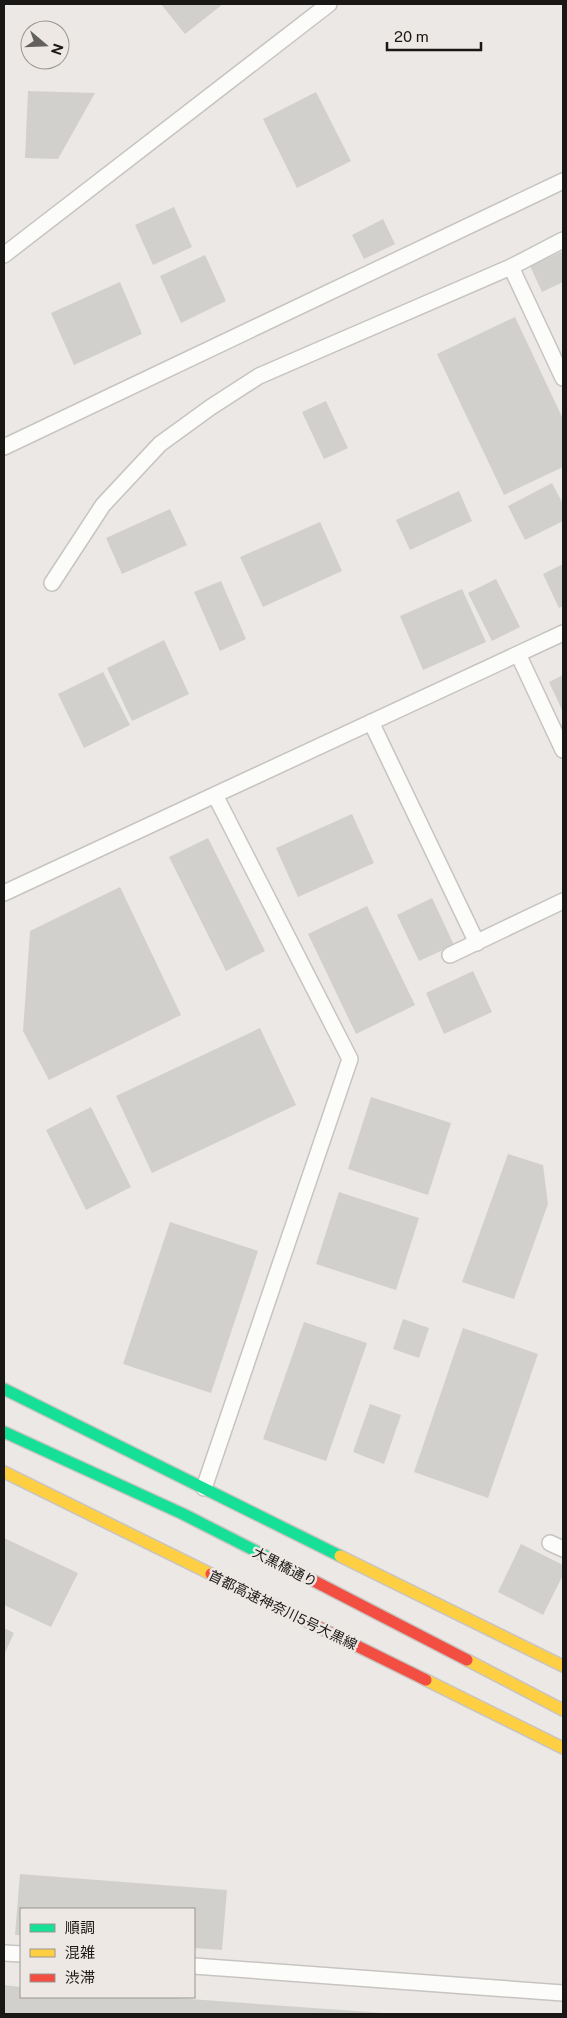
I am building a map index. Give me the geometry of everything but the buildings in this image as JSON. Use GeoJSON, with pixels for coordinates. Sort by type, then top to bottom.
{"type":"FeatureCollection","features":[{"type":"Feature","properties":{"kind":"main road"},"geometry":{"type":"LineString","coordinates":[[4,1389],[563,1666]]}},
{"type":"Feature","properties":{"kind":"main road","name":"大黒橋通り"},"geometry":{"type":"LineString","coordinates":[[4,1432],[182,1514],[563,1710]]}},
{"type":"Feature","properties":{"kind":"main road","name":"首都高速神奈川5号大黒線"},"geometry":{"type":"LineString","coordinates":[[4,1472],[563,1748]]}},
{"type":"Feature","properties":{"kind":"lane"},"geometry":{"type":"LineString","coordinates":[[4,255],[328,4]]}},
{"type":"Feature","properties":{"kind":"lane"},"geometry":{"type":"LineString","coordinates":[[4,447],[563,181]]}},
{"type":"Feature","properties":{"kind":"lane"},"geometry":{"type":"LineString","coordinates":[[52,584],[103,505],[160,444],[211,407],[259,376],[511,267],[563,240]]}},
{"type":"Feature","properties":{"kind":"lane"},"geometry":{"type":"LineString","coordinates":[[511,267],[563,378]]}},
{"type":"Feature","properties":{"kind":"lane"},"geometry":{"type":"LineString","coordinates":[[4,893],[563,633]]}},
{"type":"Feature","properties":{"kind":"lane"},"geometry":{"type":"LineString","coordinates":[[518,654],[563,750]]}},
{"type":"Feature","properties":{"kind":"lane"},"geometry":{"type":"LineString","coordinates":[[371,722],[477,943]]}},
{"type":"Feature","properties":{"kind":"lane"},"geometry":{"type":"LineString","coordinates":[[204,1488],[350,1059],[215,795]]}},
{"type":"Feature","properties":{"kind":"lane"},"geometry":{"type":"LineString","coordinates":[[450,955],[563,901]]}},
{"type":"Feature","properties":{"kind":"lane"},"geometry":{"type":"LineString","coordinates":[[4,1953],[20,1954]]}},
{"type":"Feature","properties":{"kind":"lane"},"geometry":{"type":"LineString","coordinates":[[195,1966],[563,1992]]}},
{"type":"Feature","properties":{"kind":"traffic: fast"},"geometry":{"type":"LineString","coordinates":[[4,1389],[340,1556]]}},
{"type":"Feature","properties":{"kind":"traffic: fast"},"geometry":{"type":"LineString","coordinates":[[4,1432],[183,1514],[287,1567]]}},
{"type":"Feature","properties":{"kind":"traffic: slow"},"geometry":{"type":"LineString","coordinates":[[4,1472],[211,1574]]}},
{"type":"Feature","properties":{"kind":"traffic: slow"},"geometry":{"type":"LineString","coordinates":[[340,1556],[563,1666]]}},
{"type":"Feature","properties":{"kind":"traffic: slow"},"geometry":{"type":"LineString","coordinates":[[467,1660],[563,1710]]}},
{"type":"Feature","properties":{"kind":"traffic: slow"},"geometry":{"type":"LineString","coordinates":[[426,1680],[563,1748]]}},
{"type":"Feature","properties":{"kind":"traffic: jam"},"geometry":{"type":"LineString","coordinates":[[287,1567],[467,1660]]}},
{"type":"Feature","properties":{"kind":"traffic: jam"},"geometry":{"type":"LineString","coordinates":[[211,1574],[426,1680]]}}]}
